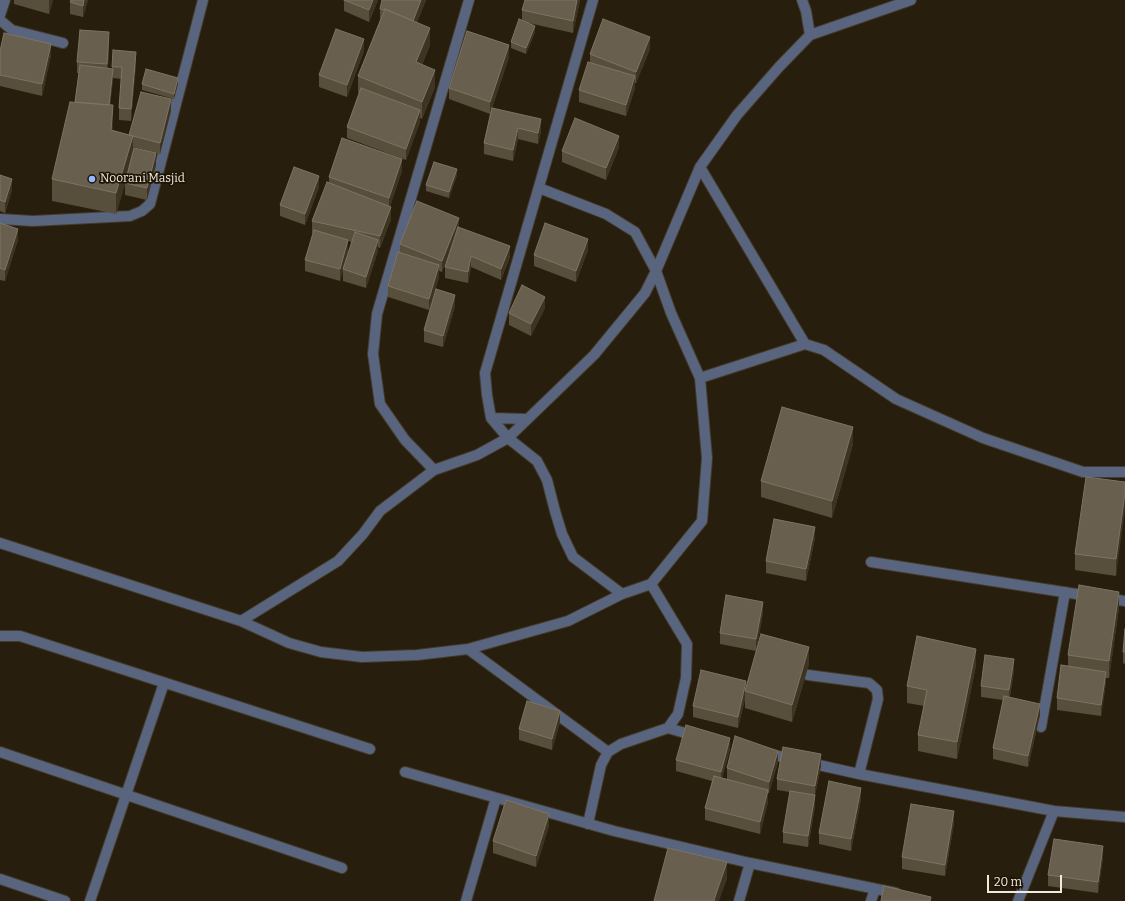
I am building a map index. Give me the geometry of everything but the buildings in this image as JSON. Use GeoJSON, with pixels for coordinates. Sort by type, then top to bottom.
{"type":"FeatureCollection","features":[{"type":"Feature","properties":{"kind":"street"},"geometry":{"type":"LineString","coordinates":[[0,15],[5,0]]}},
{"type":"Feature","properties":{"kind":"street"},"geometry":{"type":"LineString","coordinates":[[0,219],[33,221],[130,216],[142,211],[150,204],[203,0]]}},
{"type":"Feature","properties":{"kind":"street"},"geometry":{"type":"LineString","coordinates":[[434,470],[404,440],[380,404],[373,354],[376,314],[469,0]]}},
{"type":"Feature","properties":{"kind":"street"},"geometry":{"type":"LineString","coordinates":[[593,0],[485,373],[491,418],[508,438],[537,461],[547,480],[562,534],[573,557],[622,594]]}},
{"type":"Feature","properties":{"kind":"street"},"geometry":{"type":"LineString","coordinates":[[241,621],[338,561],[364,534],[380,511],[434,470],[477,455],[508,438],[594,355],[645,293],[656,271],[700,167],[737,116],[779,67],[810,35],[911,0]]}},
{"type":"Feature","properties":{"kind":"street"},"geometry":{"type":"LineString","coordinates":[[803,1],[810,35]]}},
{"type":"Feature","properties":{"kind":"street"},"geometry":{"type":"LineString","coordinates":[[0,20],[12,30],[63,43]]}},
{"type":"Feature","properties":{"kind":"street"},"geometry":{"type":"LineString","coordinates":[[700,167],[805,344]]}},
{"type":"Feature","properties":{"kind":"street"},"geometry":{"type":"LineString","coordinates":[[0,543],[241,621],[289,643],[321,652],[362,657],[417,655],[468,649],[568,621],[622,594],[651,584],[702,521],[707,458],[700,378],[671,313],[656,271],[635,232],[606,214],[539,188]]}},
{"type":"Feature","properties":{"kind":"street"},"geometry":{"type":"LineString","coordinates":[[700,378],[805,344],[824,350],[896,399],[983,438],[1083,472],[1125,472]]}},
{"type":"Feature","properties":{"kind":"street"},"geometry":{"type":"LineString","coordinates":[[491,418],[527,419]]}},
{"type":"Feature","properties":{"kind":"street"},"geometry":{"type":"LineString","coordinates":[[871,562],[1125,602]]}},
{"type":"Feature","properties":{"kind":"street"},"geometry":{"type":"LineString","coordinates":[[651,584],[687,644],[686,678],[678,714],[668,728]]}},
{"type":"Feature","properties":{"kind":"street"},"geometry":{"type":"LineString","coordinates":[[1041,727],[1066,592]]}},
{"type":"Feature","properties":{"kind":"street"},"geometry":{"type":"LineString","coordinates":[[0,636],[20,636],[370,749]]}},
{"type":"Feature","properties":{"kind":"street"},"geometry":{"type":"LineString","coordinates":[[468,649],[608,752]]}},
{"type":"Feature","properties":{"kind":"street"},"geometry":{"type":"LineString","coordinates":[[808,675],[869,683],[877,690],[878,699],[859,774]]}},
{"type":"Feature","properties":{"kind":"street"},"geometry":{"type":"LineString","coordinates":[[90,901],[164,683]]}},
{"type":"Feature","properties":{"kind":"street"},"geometry":{"type":"LineString","coordinates":[[588,824],[601,765],[608,752],[621,744],[668,728],[703,738]]}},
{"type":"Feature","properties":{"kind":"street"},"geometry":{"type":"LineString","coordinates":[[754,750],[859,774],[1054,811],[1125,817]]}},
{"type":"Feature","properties":{"kind":"street"},"geometry":{"type":"LineString","coordinates":[[0,752],[342,868]]}},
{"type":"Feature","properties":{"kind":"street"},"geometry":{"type":"LineString","coordinates":[[404,772],[588,824],[750,863],[904,895]]}},
{"type":"Feature","properties":{"kind":"street"},"geometry":{"type":"LineString","coordinates":[[466,901],[496,798]]}},
{"type":"Feature","properties":{"kind":"street"},"geometry":{"type":"LineString","coordinates":[[1018,901],[1054,811]]}},
{"type":"Feature","properties":{"kind":"street"},"geometry":{"type":"LineString","coordinates":[[739,901],[750,863]]}},
{"type":"Feature","properties":{"kind":"street"},"geometry":{"type":"LineString","coordinates":[[0,879],[65,901]]}},
{"type":"Feature","properties":{"kind":"street"},"geometry":{"type":"LineString","coordinates":[[871,901],[874,889]]}},
{"type":"Feature","properties":{"kind":"place","name":"Noorani Masjid"},"geometry":{"type":"Point","coordinates":[92,179]}}]}
